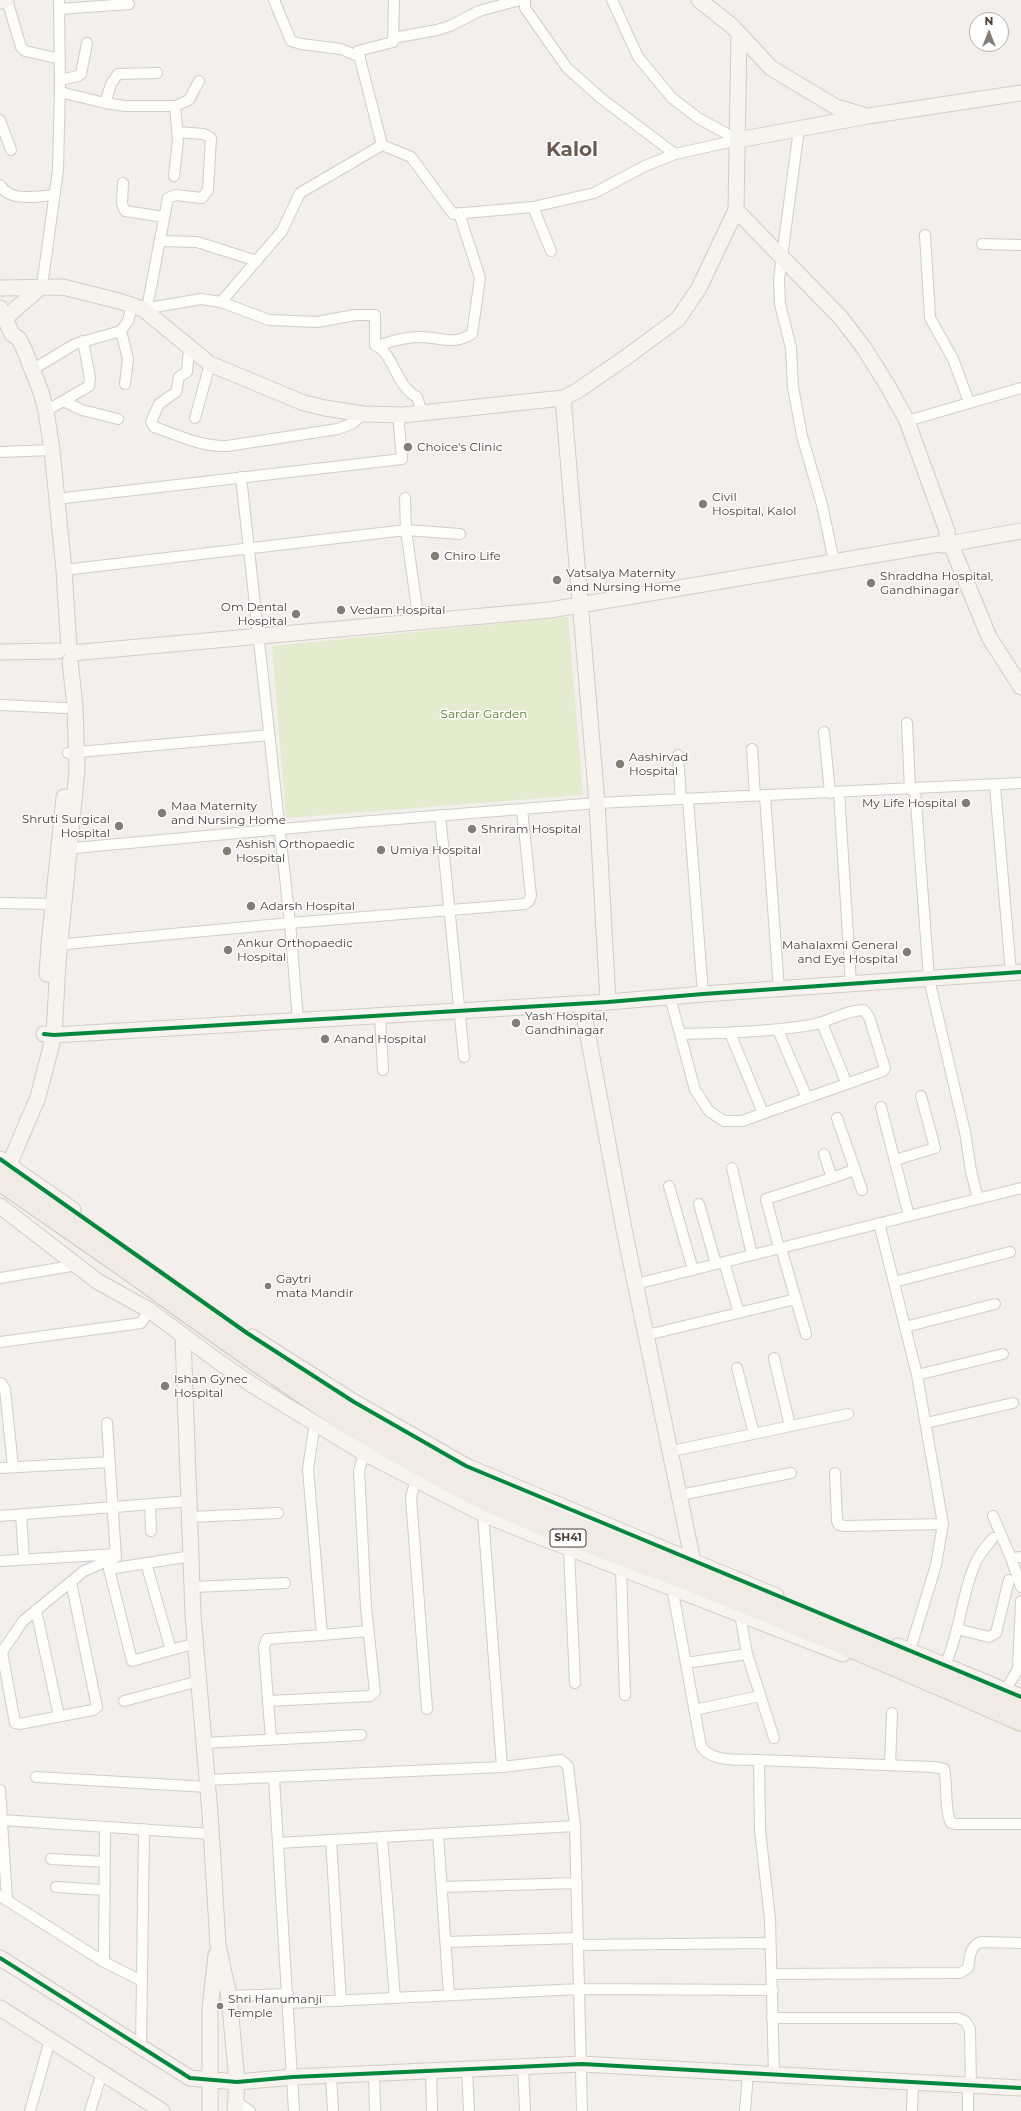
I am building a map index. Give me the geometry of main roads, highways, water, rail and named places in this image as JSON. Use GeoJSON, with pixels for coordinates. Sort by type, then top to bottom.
{"type":"FeatureCollection","features":[{"type":"Feature","properties":{"kind":"main road","name":"SH41"},"geometry":{"type":"LineString","coordinates":[[3,1163],[115,1256]]}},
{"type":"Feature","properties":{"kind":"main road","name":"SH41"},"geometry":{"type":"LineString","coordinates":[[0,1183],[242,1339],[350,1412],[467,1477],[549,1514],[871,1642],[1021,1708]]}},
{"type":"Feature","properties":{"kind":"main road","name":"SH41"},"geometry":{"type":"LineString","coordinates":[[152,1282],[235,1349],[348,1426],[467,1493],[546,1530],[698,1586],[903,1671],[1021,1723]]}},
{"type":"Feature","properties":{"kind":"place","name":"Choice's Clinic"},"geometry":{"type":"Point","coordinates":[408,447]}},
{"type":"Feature","properties":{"kind":"place","name":"Civil Hospital, Kalol"},"geometry":{"type":"Point","coordinates":[703,504]}},
{"type":"Feature","properties":{"kind":"place","name":"Chiro Life"},"geometry":{"type":"Point","coordinates":[435,556]}},
{"type":"Feature","properties":{"kind":"place","name":"Vatsalya Maternity and Nursing Home"},"geometry":{"type":"Point","coordinates":[557,580]}},
{"type":"Feature","properties":{"kind":"place","name":"Shraddha Hospital, Gandhinagar"},"geometry":{"type":"Point","coordinates":[871,583]}},
{"type":"Feature","properties":{"kind":"place","name":"Vedam Hospital"},"geometry":{"type":"Point","coordinates":[341,610]}},
{"type":"Feature","properties":{"kind":"place","name":"Om Dental Hospital"},"geometry":{"type":"Point","coordinates":[296,614]}},
{"type":"Feature","properties":{"kind":"place","name":"Aashirvad Hospital"},"geometry":{"type":"Point","coordinates":[620,764]}},
{"type":"Feature","properties":{"kind":"place","name":"My Life Hospital"},"geometry":{"type":"Point","coordinates":[966,803]}},
{"type":"Feature","properties":{"kind":"place","name":"Maa Maternity and Nursing Home"},"geometry":{"type":"Point","coordinates":[162,813]}},
{"type":"Feature","properties":{"kind":"place","name":"Shruti Surgical Hospital"},"geometry":{"type":"Point","coordinates":[119,826]}},
{"type":"Feature","properties":{"kind":"place","name":"Shriram Hospital"},"geometry":{"type":"Point","coordinates":[472,829]}},
{"type":"Feature","properties":{"kind":"place","name":"Umiya Hospital"},"geometry":{"type":"Point","coordinates":[381,850]}},
{"type":"Feature","properties":{"kind":"place","name":"Ashish Orthopaedic Hospital"},"geometry":{"type":"Point","coordinates":[227,851]}},
{"type":"Feature","properties":{"kind":"place","name":"Adarsh Hospital"},"geometry":{"type":"Point","coordinates":[251,906]}},
{"type":"Feature","properties":{"kind":"place","name":"Ankur Orthopaedic Hospital"},"geometry":{"type":"Point","coordinates":[228,950]}},
{"type":"Feature","properties":{"kind":"place","name":"Mahalaxmi General and Eye Hospital"},"geometry":{"type":"Point","coordinates":[907,952]}},
{"type":"Feature","properties":{"kind":"place","name":"Yash Hospital, Gandhinagar"},"geometry":{"type":"Point","coordinates":[516,1023]}},
{"type":"Feature","properties":{"kind":"place","name":"Anand Hospital"},"geometry":{"type":"Point","coordinates":[325,1039]}},
{"type":"Feature","properties":{"kind":"place","name":"Gaytri mata Mandir"},"geometry":{"type":"Point","coordinates":[268,1286]}},
{"type":"Feature","properties":{"kind":"place","name":"Ishan Gynec Hospital"},"geometry":{"type":"Point","coordinates":[165,1386]}},
{"type":"Feature","properties":{"kind":"place","name":"Shri Hanumanji Temple"},"geometry":{"type":"Point","coordinates":[220,2006]}},
{"type":"Feature","properties":{"kind":"district","name":"Kalol"},"geometry":{"type":"Point","coordinates":[572,150]}},
{"type":"Feature","properties":{"kind":"park label","name":"Sardar Garden"},"geometry":{"type":"Point","coordinates":[484,714]}}]}
